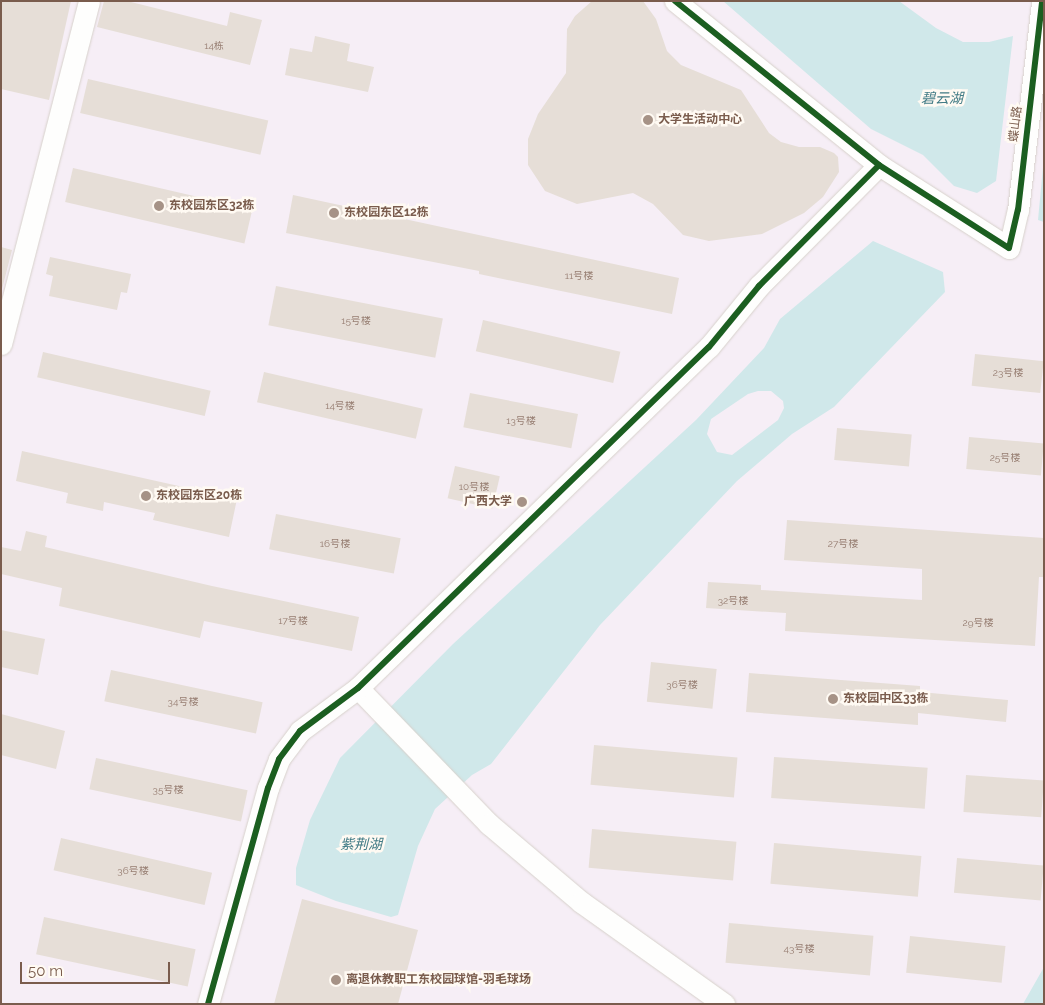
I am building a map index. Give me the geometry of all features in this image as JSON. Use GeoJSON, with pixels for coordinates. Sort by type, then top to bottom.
{"type":"FeatureCollection","features":[{"type":"Feature","properties":{"kind":"street"},"geometry":{"type":"LineString","coordinates":[[1,344],[89,1]]}},
{"type":"Feature","properties":{"kind":"street"},"geometry":{"type":"LineString","coordinates":[[208,1004],[279,759],[300,731],[358,688],[709,347],[759,286],[879,165],[675,1]]}},
{"type":"Feature","properties":{"kind":"street","name":"蝶山路"},"geometry":{"type":"LineString","coordinates":[[879,165],[1009,248],[1018,210],[1042,1]]}},
{"type":"Feature","properties":{"kind":"street"},"geometry":{"type":"LineString","coordinates":[[358,688],[464,801],[581,902],[724,1004]]}},
{"type":"Feature","properties":{"kind":"shaded area","name":"广西大学"},"geometry":{"type":"Polygon","coordinates":[[[1,1],[1044,1],[1044,1004],[1,1004],[1,1]]]}},
{"type":"Feature","properties":{"kind":"water","name":"碧云湖"},"geometry":{"type":"Polygon","coordinates":[[[723,1],[899,1],[936,28],[963,42],[989,42],[1013,36],[996,181],[977,193],[954,186],[923,155],[871,129],[723,1]]]}},
{"type":"Feature","properties":{"kind":"water"},"geometry":{"type":"Polygon","coordinates":[[[1044,157],[1044,222],[1038,220],[1044,157]]]}},
{"type":"Feature","properties":{"kind":"water","name":"紫荆湖"},"geometry":{"type":"Polygon","coordinates":[[[873,241],[943,272],[945,292],[834,407],[792,434],[737,481],[600,625],[491,764],[472,775],[435,809],[418,846],[398,915],[391,917],[336,901],[296,885],[296,868],[310,820],[340,758],[453,644],[696,420],[764,348],[780,319],[873,241]],[[758,391],[748,394],[711,419],[707,434],[717,452],[732,455],[778,420],[784,408],[783,401],[771,391],[758,391]]]}},
{"type":"Feature","properties":{"kind":"water"},"geometry":{"type":"Polygon","coordinates":[[[1044,967],[1044,1004],[1023,1004],[1044,967]]]}},
{"type":"Feature","properties":{"kind":"building"},"geometry":{"type":"Polygon","coordinates":[[[1,1],[71,1],[49,100],[1,89],[1,1]]]}},
{"type":"Feature","properties":{"kind":"building"},"geometry":{"type":"Polygon","coordinates":[[[104,1],[127,1],[227,26],[230,12],[262,20],[250,65],[97,27],[104,1]]]}},
{"type":"Feature","properties":{"kind":"building","name":"大学生活动中心"},"geometry":{"type":"Polygon","coordinates":[[[592,1],[643,1],[656,19],[667,51],[681,65],[741,90],[769,133],[781,142],[799,147],[820,147],[834,153],[838,157],[839,172],[823,197],[804,213],[762,234],[709,241],[683,235],[653,204],[633,193],[577,204],[545,191],[528,165],[528,139],[538,114],[566,73],[567,29],[575,16],[592,1]]]}},
{"type":"Feature","properties":{"kind":"building"},"geometry":{"type":"Polygon","coordinates":[[[315,36],[350,44],[347,61],[374,67],[368,92],[285,75],[290,48],[312,52],[315,36]]]}},
{"type":"Feature","properties":{"kind":"building"},"geometry":{"type":"Polygon","coordinates":[[[88,79],[268,121],[260,155],[80,113],[88,79]]]}},
{"type":"Feature","properties":{"kind":"building","name":"东校园东区32栋"},"geometry":{"type":"Polygon","coordinates":[[[73,168],[252,209],[244,243],[65,202],[73,168]]]}},
{"type":"Feature","properties":{"kind":"building"},"geometry":{"type":"Polygon","coordinates":[[[293,195],[679,278],[672,314],[479,274],[479,271],[286,233],[293,195]]]}},
{"type":"Feature","properties":{"kind":"building"},"geometry":{"type":"Polygon","coordinates":[[[1,247],[12,250],[1,293],[1,247]]]}},
{"type":"Feature","properties":{"kind":"building"},"geometry":{"type":"Polygon","coordinates":[[[50,257],[131,274],[127,293],[121,292],[117,310],[49,296],[53,276],[46,274],[50,257]]]}},
{"type":"Feature","properties":{"kind":"building"},"geometry":{"type":"Polygon","coordinates":[[[276,286],[443,318],[435,358],[268,325],[276,286]]]}},
{"type":"Feature","properties":{"kind":"building"},"geometry":{"type":"Polygon","coordinates":[[[483,320],[620,352],[613,383],[476,351],[483,320]]]}},
{"type":"Feature","properties":{"kind":"building"},"geometry":{"type":"Polygon","coordinates":[[[43,352],[211,391],[205,416],[37,377],[43,352]]]}},
{"type":"Feature","properties":{"kind":"building"},"geometry":{"type":"Polygon","coordinates":[[[975,354],[1044,361],[1040,393],[972,386],[975,354]]]}},
{"type":"Feature","properties":{"kind":"building"},"geometry":{"type":"Polygon","coordinates":[[[264,372],[423,409],[416,439],[257,402],[264,372]]]}},
{"type":"Feature","properties":{"kind":"building"},"geometry":{"type":"Polygon","coordinates":[[[470,393],[578,414],[571,448],[463,427],[470,393]]]}},
{"type":"Feature","properties":{"kind":"building"},"geometry":{"type":"Polygon","coordinates":[[[837,428],[912,435],[909,466],[834,460],[837,428]]]}},
{"type":"Feature","properties":{"kind":"building"},"geometry":{"type":"Polygon","coordinates":[[[969,437],[1044,444],[1041,475],[966,469],[969,437]]]}},
{"type":"Feature","properties":{"kind":"building","name":"东校园东区20栋"},"geometry":{"type":"Polygon","coordinates":[[[22,451],[237,499],[229,537],[153,520],[155,513],[104,502],[103,511],[66,503],[68,493],[16,481],[22,451]]]}},
{"type":"Feature","properties":{"kind":"building"},"geometry":{"type":"Polygon","coordinates":[[[455,466],[500,476],[492,509],[448,498],[455,466]]]}},
{"type":"Feature","properties":{"kind":"building"},"geometry":{"type":"Polygon","coordinates":[[[276,514],[401,538],[394,574],[269,549],[276,514]]]}},
{"type":"Feature","properties":{"kind":"building"},"geometry":{"type":"Polygon","coordinates":[[[787,520],[1044,538],[1044,577],[1039,577],[1035,646],[785,631],[786,613],[706,608],[708,582],[761,585],[761,590],[922,600],[922,569],[784,560],[787,520]]]}},
{"type":"Feature","properties":{"kind":"building"},"geometry":{"type":"Polygon","coordinates":[[[26,531],[47,536],[45,547],[212,586],[359,617],[352,651],[204,621],[200,638],[59,606],[62,588],[1,574],[1,547],[21,551],[26,531]]]}},
{"type":"Feature","properties":{"kind":"building"},"geometry":{"type":"Polygon","coordinates":[[[1,630],[45,639],[38,675],[1,667],[1,630]]]}},
{"type":"Feature","properties":{"kind":"building"},"geometry":{"type":"Polygon","coordinates":[[[651,662],[717,669],[712,709],[647,702],[651,662]]]}},
{"type":"Feature","properties":{"kind":"building"},"geometry":{"type":"Polygon","coordinates":[[[111,670],[263,702],[256,734],[104,701],[111,670]]]}},
{"type":"Feature","properties":{"kind":"building","name":"东校园中区33栋"},"geometry":{"type":"Polygon","coordinates":[[[749,673],[920,686],[920,692],[1008,700],[1006,722],[918,713],[918,725],[746,712],[749,673]]]}},
{"type":"Feature","properties":{"kind":"building"},"geometry":{"type":"Polygon","coordinates":[[[1,714],[65,731],[56,769],[1,755],[1,714]]]}},
{"type":"Feature","properties":{"kind":"building"},"geometry":{"type":"Polygon","coordinates":[[[594,745],[737,758],[734,797],[591,785],[594,745]]]}},
{"type":"Feature","properties":{"kind":"building"},"geometry":{"type":"Polygon","coordinates":[[[774,757],[928,768],[925,809],[771,798],[774,757]]]}},
{"type":"Feature","properties":{"kind":"building"},"geometry":{"type":"Polygon","coordinates":[[[96,758],[248,790],[241,822],[89,789],[96,758]]]}},
{"type":"Feature","properties":{"kind":"building"},"geometry":{"type":"Polygon","coordinates":[[[966,775],[1044,780],[1041,817],[963,812],[966,775]]]}},
{"type":"Feature","properties":{"kind":"building"},"geometry":{"type":"Polygon","coordinates":[[[592,829],[736,842],[733,880],[589,868],[592,829]]]}},
{"type":"Feature","properties":{"kind":"building"},"geometry":{"type":"Polygon","coordinates":[[[61,838],[212,873],[205,905],[54,870],[61,838]]]}},
{"type":"Feature","properties":{"kind":"building"},"geometry":{"type":"Polygon","coordinates":[[[774,843],[921,856],[918,897],[770,884],[774,843]]]}},
{"type":"Feature","properties":{"kind":"building"},"geometry":{"type":"Polygon","coordinates":[[[957,858],[1044,866],[1041,900],[954,893],[957,858]]]}},
{"type":"Feature","properties":{"kind":"building"},"geometry":{"type":"Polygon","coordinates":[[[302,899],[418,930],[398,1004],[274,1004],[302,899]]]}},
{"type":"Feature","properties":{"kind":"building"},"geometry":{"type":"Polygon","coordinates":[[[44,917],[196,949],[188,986],[36,954],[44,917]]]}},
{"type":"Feature","properties":{"kind":"building"},"geometry":{"type":"Polygon","coordinates":[[[729,923],[873,936],[870,975],[726,963],[729,923]]]}},
{"type":"Feature","properties":{"kind":"building"},"geometry":{"type":"Polygon","coordinates":[[[910,936],[1005,946],[1002,983],[906,973],[910,936]]]}},
{"type":"Feature","properties":{"kind":"cycle path"},"geometry":{"type":"LineString","coordinates":[[675,1],[879,165],[1009,248],[1018,210],[1042,1]]}},
{"type":"Feature","properties":{"kind":"cycle path"},"geometry":{"type":"LineString","coordinates":[[208,1004],[268,788],[279,759],[300,731],[358,688],[709,347],[759,286],[879,165]]}},
{"type":"Feature","properties":{"kind":"place","name":"大学生活动中心"},"geometry":{"type":"Point","coordinates":[648,120]}},
{"type":"Feature","properties":{"kind":"place","name":"东校园东区32栋"},"geometry":{"type":"Point","coordinates":[159,206]}},
{"type":"Feature","properties":{"kind":"place","name":"东校园东区12栋"},"geometry":{"type":"Point","coordinates":[334,213]}},
{"type":"Feature","properties":{"kind":"place","name":"东校园东区20栋"},"geometry":{"type":"Point","coordinates":[146,496]}},
{"type":"Feature","properties":{"kind":"place","name":"广西大学"},"geometry":{"type":"Point","coordinates":[522,502]}},
{"type":"Feature","properties":{"kind":"place","name":"东校园中区33栋"},"geometry":{"type":"Point","coordinates":[833,699]}},
{"type":"Feature","properties":{"kind":"place","name":"离退休教职工东校园球馆-羽毛球场"},"geometry":{"type":"Point","coordinates":[336,980]}}]}
